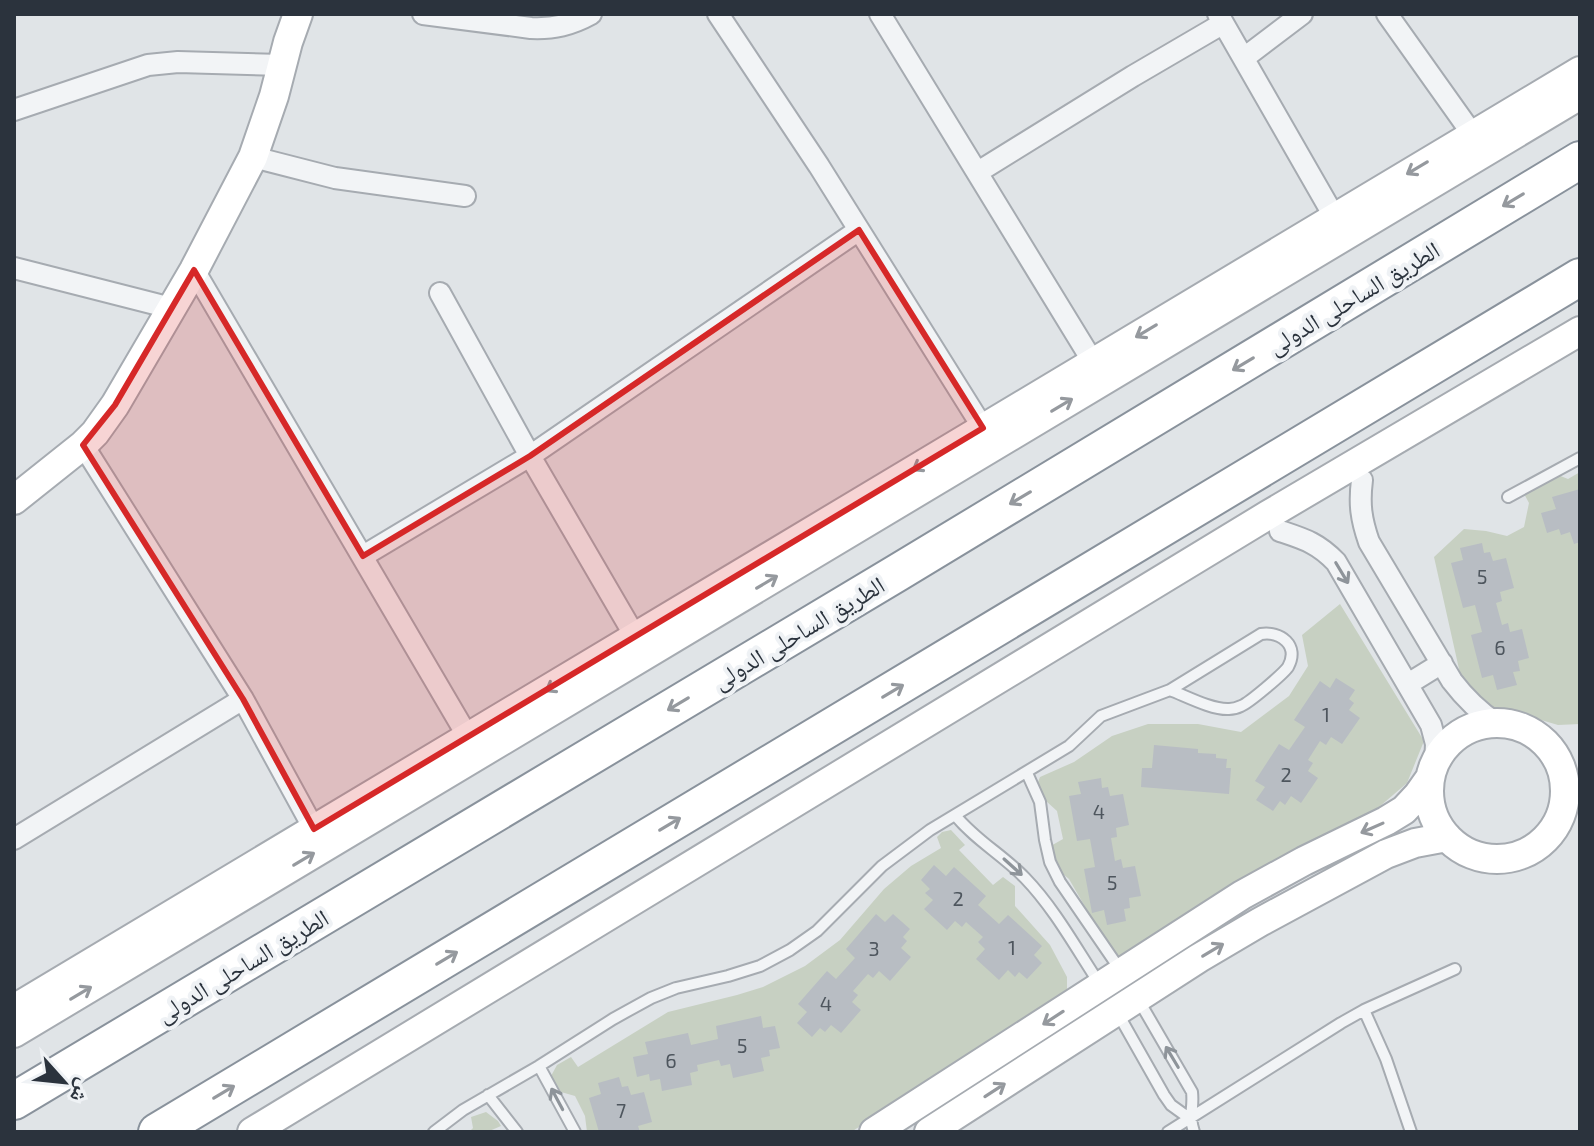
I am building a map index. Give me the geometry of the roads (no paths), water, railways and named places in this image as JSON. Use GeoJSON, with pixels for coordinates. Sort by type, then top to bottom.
{"type":"FeatureCollection","features":[{"type":"Feature","properties":{"kind":"highway","name":"الطريق الساحلى الدولى"},"geometry":{"type":"LineString","coordinates":[[14,1101],[1580,160]]}},
{"type":"Feature","properties":{"kind":"highway"},"geometry":{"type":"LineString","coordinates":[[157,1132],[1580,277]]}},
{"type":"Feature","properties":{"kind":"main road"},"geometry":{"type":"LineString","coordinates":[[14,500],[83,445],[106,420],[194,270],[253,157],[298,14]]}},
{"type":"Feature","properties":{"kind":"main road"},"geometry":{"type":"LineString","coordinates":[[14,1009],[1580,71]]}},
{"type":"Feature","properties":{"kind":"main road"},"geometry":{"type":"LineString","coordinates":[[14,1033],[1580,95]]}},
{"type":"Feature","properties":{"kind":"main road"},"geometry":{"type":"LineString","coordinates":[[252,1132],[1268,515],[1580,331]]}},
{"type":"Feature","properties":{"kind":"main road"},"geometry":{"type":"LineString","coordinates":[[282,1132],[1580,349]]}},
{"type":"Feature","properties":{"kind":"main road"},"geometry":{"type":"LineString","coordinates":[[874,1132],[1242,895],[1386,821],[1411,803],[1442,750],[1466,730],[1480,725],[1511,724],[1538,737],[1557,759],[1565,789],[1572,798],[1550,834],[1539,844],[1513,857],[1484,858],[1458,847],[1437,824],[1429,794],[1432,771]]}},
{"type":"Feature","properties":{"kind":"main road"},"geometry":{"type":"LineString","coordinates":[[1549,747],[1580,748]]}},
{"type":"Feature","properties":{"kind":"main road"},"geometry":{"type":"LineString","coordinates":[[929,1132],[1224,943],[1322,887],[1400,848],[1447,837]]}},
{"type":"Feature","properties":{"kind":"main road"},"geometry":{"type":"LineString","coordinates":[[1112,980],[1127,1005]]}},
{"type":"Feature","properties":{"kind":"street"},"geometry":{"type":"LineString","coordinates":[[423,14],[549,29],[561,20],[591,14]]}},
{"type":"Feature","properties":{"kind":"street"},"geometry":{"type":"LineString","coordinates":[[718,14],[983,428]]}},
{"type":"Feature","properties":{"kind":"street"},"geometry":{"type":"LineString","coordinates":[[880,14],[1093,362]]}},
{"type":"Feature","properties":{"kind":"street"},"geometry":{"type":"LineString","coordinates":[[1244,58],[1302,14]]}},
{"type":"Feature","properties":{"kind":"street"},"geometry":{"type":"LineString","coordinates":[[1387,14],[1473,135]]}},
{"type":"Feature","properties":{"kind":"street"},"geometry":{"type":"LineString","coordinates":[[978,172],[1220,19],[1335,218]]}},
{"type":"Feature","properties":{"kind":"street"},"geometry":{"type":"LineString","coordinates":[[14,110],[148,65],[178,62],[282,65]]}},
{"type":"Feature","properties":{"kind":"street"},"geometry":{"type":"LineString","coordinates":[[253,157],[335,178],[465,196]]}},
{"type":"Feature","properties":{"kind":"street"},"geometry":{"type":"LineString","coordinates":[[363,556],[530,456],[859,230]]}},
{"type":"Feature","properties":{"kind":"street"},"geometry":{"type":"LineString","coordinates":[[14,268],[171,308]]}},
{"type":"Feature","properties":{"kind":"street"},"geometry":{"type":"LineString","coordinates":[[194,270],[468,737]]}},
{"type":"Feature","properties":{"kind":"street"},"geometry":{"type":"LineString","coordinates":[[440,293],[636,638]]}},
{"type":"Feature","properties":{"kind":"street"},"geometry":{"type":"LineString","coordinates":[[83,445],[243,699],[314,829]]}},
{"type":"Feature","properties":{"kind":"street"},"geometry":{"type":"LineString","coordinates":[[1362,480],[1362,521],[1369,542],[1452,681],[1479,711],[1496,723]]}},
{"type":"Feature","properties":{"kind":"street"},"geometry":{"type":"LineString","coordinates":[[1280,531],[1308,540],[1324,549],[1336,562],[1431,725],[1436,744],[1432,771]]}},
{"type":"Feature","properties":{"kind":"street"},"geometry":{"type":"LineString","coordinates":[[1408,684],[1442,663]]}},
{"type":"Feature","properties":{"kind":"street"},"geometry":{"type":"LineString","coordinates":[[14,839],[243,699]]}},
{"type":"Feature","properties":{"kind":"lane"},"geometry":{"type":"LineString","coordinates":[[1508,497],[1580,458]]}},
{"type":"Feature","properties":{"kind":"lane"},"geometry":{"type":"LineString","coordinates":[[434,1132],[463,1110],[651,998],[676,988],[760,966],[790,950],[817,931],[905,847],[1069,746],[1101,716],[1170,690],[1261,634],[1271,632],[1289,644],[1289,665],[1243,706],[1221,709],[1170,690]]}},
{"type":"Feature","properties":{"kind":"lane"},"geometry":{"type":"LineString","coordinates":[[1027,773],[1040,802],[1050,862],[1112,980]]}},
{"type":"Feature","properties":{"kind":"lane"},"geometry":{"type":"LineString","coordinates":[[955,815],[1039,894],[1112,980]]}},
{"type":"Feature","properties":{"kind":"lane"},"geometry":{"type":"LineString","coordinates":[[1168,1132],[1341,1023],[1455,969]]}},
{"type":"Feature","properties":{"kind":"lane"},"geometry":{"type":"LineString","coordinates":[[1127,1005],[1164,1095],[1171,1105],[1189,1118],[1194,1132]]}},
{"type":"Feature","properties":{"kind":"lane"},"geometry":{"type":"LineString","coordinates":[[1127,1005],[1192,1092],[1194,1105],[1189,1118]]}},
{"type":"Feature","properties":{"kind":"lane"},"geometry":{"type":"LineString","coordinates":[[1364,1010],[1386,1059],[1411,1132]]}},
{"type":"Feature","properties":{"kind":"lane"},"geometry":{"type":"LineString","coordinates":[[539,1066],[575,1132]]}},
{"type":"Feature","properties":{"kind":"lane"},"geometry":{"type":"LineString","coordinates":[[488,1095],[517,1132]]}}]}
